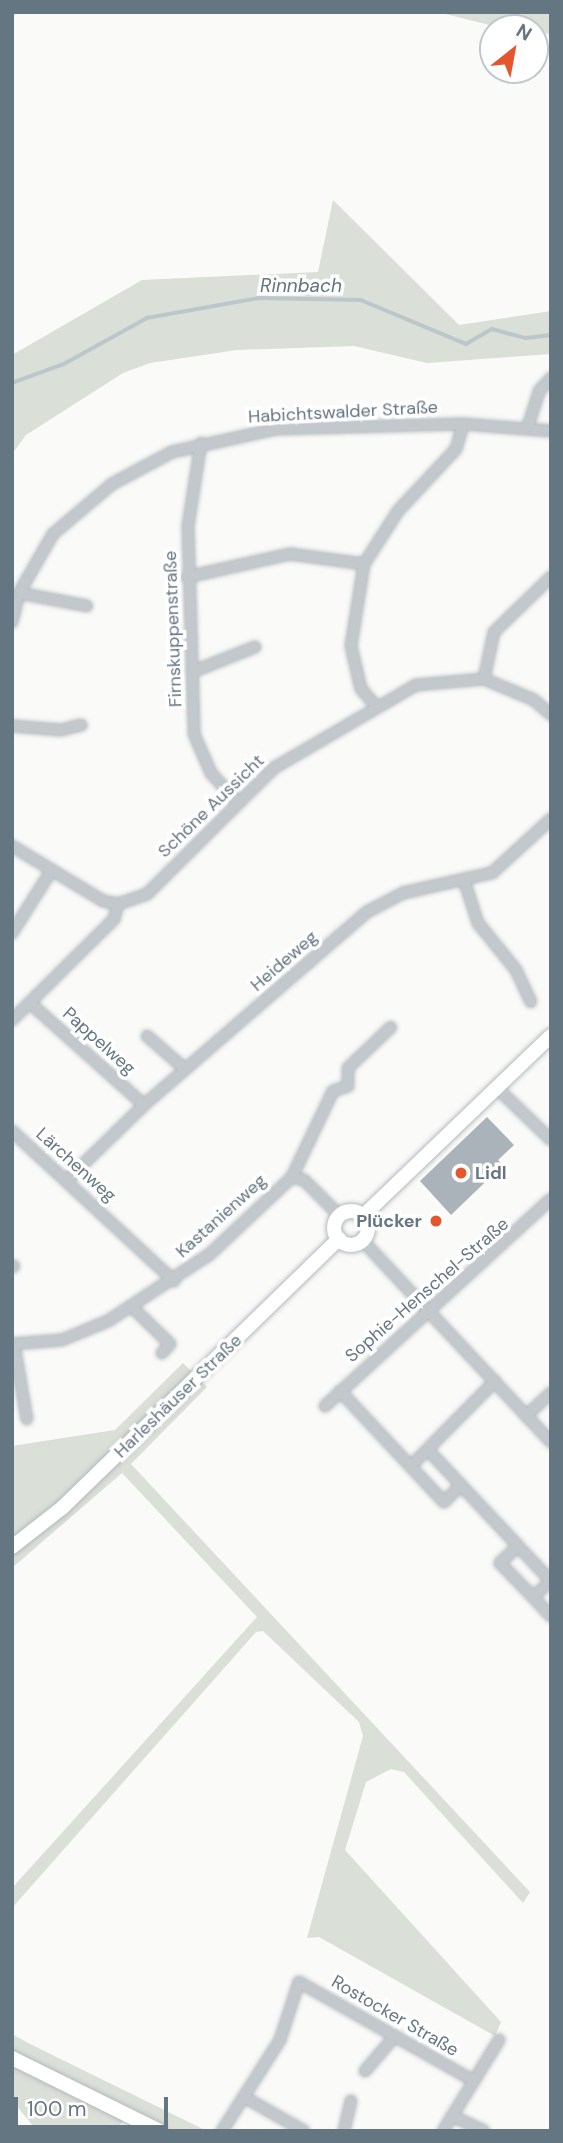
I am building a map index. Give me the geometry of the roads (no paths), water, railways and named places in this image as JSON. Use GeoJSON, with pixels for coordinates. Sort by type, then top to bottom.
{"type":"FeatureCollection","features":[{"type":"Feature","properties":{"kind":"main road"},"geometry":{"type":"LineString","coordinates":[[363,1216],[551,1036]]}},
{"type":"Feature","properties":{"kind":"main road"},"geometry":{"type":"LineString","coordinates":[[351,1211],[363,1216],[368,1228],[362,1240],[350,1244],[337,1238],[339,1216],[351,1211]]}},
{"type":"Feature","properties":{"kind":"main road","name":"Harleshäuser Straße"},"geometry":{"type":"LineString","coordinates":[[12,1547],[63,1507],[337,1238]]}},
{"type":"Feature","properties":{"kind":"main road"},"geometry":{"type":"LineString","coordinates":[[12,2058],[160,2131]]}},
{"type":"Feature","properties":{"kind":"street"},"geometry":{"type":"LineString","coordinates":[[527,429],[539,391],[551,378]]}},
{"type":"Feature","properties":{"kind":"street"},"geometry":{"type":"LineString","coordinates":[[375,705],[362,689],[351,646],[364,564],[398,511],[456,449],[463,424]]}},
{"type":"Feature","properties":{"kind":"street","name":"Habichtswalder Straße"},"geometry":{"type":"LineString","coordinates":[[12,622],[19,593],[54,534],[112,484],[201,443],[276,429],[463,424],[551,431]]}},
{"type":"Feature","properties":{"kind":"street","name":"Firnskuppenstraße"},"geometry":{"type":"LineString","coordinates":[[201,443],[188,526],[187,578],[194,734],[211,773],[236,801]]}},
{"type":"Feature","properties":{"kind":"street"},"geometry":{"type":"LineString","coordinates":[[187,578],[290,554],[364,564]]}},
{"type":"Feature","properties":{"kind":"street"},"geometry":{"type":"LineString","coordinates":[[484,679],[495,632],[551,577]]}},
{"type":"Feature","properties":{"kind":"street"},"geometry":{"type":"LineString","coordinates":[[19,593],[87,606]]}},
{"type":"Feature","properties":{"kind":"street"},"geometry":{"type":"LineString","coordinates":[[192,672],[255,647]]}},
{"type":"Feature","properties":{"kind":"street","name":"Schöne Aussicht"},"geometry":{"type":"LineString","coordinates":[[118,904],[146,894],[236,801],[274,768],[375,705],[416,685],[484,679],[534,700],[551,715]]}},
{"type":"Feature","properties":{"kind":"street"},"geometry":{"type":"LineString","coordinates":[[12,726],[61,730],[81,725]]}},
{"type":"Feature","properties":{"kind":"street","name":"Heideweg"},"geometry":{"type":"LineString","coordinates":[[67,1180],[144,1105],[367,912],[403,893],[465,883],[492,873],[551,819]]}},
{"type":"Feature","properties":{"kind":"street"},"geometry":{"type":"LineString","coordinates":[[12,846],[103,901],[118,904],[114,919],[12,1020]]}},
{"type":"Feature","properties":{"kind":"street"},"geometry":{"type":"LineString","coordinates":[[12,933],[51,872]]}},
{"type":"Feature","properties":{"kind":"street"},"geometry":{"type":"LineString","coordinates":[[465,883],[478,923],[516,970],[531,1002]]}},
{"type":"Feature","properties":{"kind":"street","name":"Pappelweg"},"geometry":{"type":"LineString","coordinates":[[30,1003],[144,1105]]}},
{"type":"Feature","properties":{"kind":"street","name":"Kastanienweg"},"geometry":{"type":"LineString","coordinates":[[27,1419],[13,1344],[86,1333],[174,1281],[292,1177],[333,1091],[348,1086],[348,1068],[391,1027]]}},
{"type":"Feature","properties":{"kind":"street"},"geometry":{"type":"LineString","coordinates":[[147,1036],[185,1069]]}},
{"type":"Feature","properties":{"kind":"street"},"geometry":{"type":"LineString","coordinates":[[496,1087],[551,1140]]}},
{"type":"Feature","properties":{"kind":"street","name":"Lärchenweg"},"geometry":{"type":"LineString","coordinates":[[12,1131],[116,1226]]}},
{"type":"Feature","properties":{"kind":"street","name":"Kastanienweg"},"geometry":{"type":"LineString","coordinates":[[292,1177],[304,1180],[339,1216]]}},
{"type":"Feature","properties":{"kind":"street","name":"Sophie-Henschel-Straße"},"geometry":{"type":"LineString","coordinates":[[325,1406],[551,1199]]}},
{"type":"Feature","properties":{"kind":"street","name":"Kastanienweg"},"geometry":{"type":"LineString","coordinates":[[116,1226],[174,1281]]}},
{"type":"Feature","properties":{"kind":"street"},"geometry":{"type":"LineString","coordinates":[[362,1240],[430,1309],[551,1442]]}},
{"type":"Feature","properties":{"kind":"street"},"geometry":{"type":"LineString","coordinates":[[132,1307],[170,1344],[162,1353]]}},
{"type":"Feature","properties":{"kind":"street"},"geometry":{"type":"LineString","coordinates":[[412,1465],[495,1381]]}},
{"type":"Feature","properties":{"kind":"street"},"geometry":{"type":"LineString","coordinates":[[340,1391],[444,1502],[460,1486]]}},
{"type":"Feature","properties":{"kind":"street"},"geometry":{"type":"LineString","coordinates":[[526,1416],[551,1393]]}},
{"type":"Feature","properties":{"kind":"street"},"geometry":{"type":"LineString","coordinates":[[428,1451],[551,1581],[533,1597]]}},
{"type":"Feature","properties":{"kind":"street"},"geometry":{"type":"LineString","coordinates":[[518,1546],[500,1563],[551,1616]]}},
{"type":"Feature","properties":{"kind":"street","name":"Rostocker Straße"},"geometry":{"type":"LineString","coordinates":[[244,2097],[281,2040],[299,1982],[474,2081]]}},
{"type":"Feature","properties":{"kind":"street"},"geometry":{"type":"LineString","coordinates":[[365,2071],[395,2036]]}},
{"type":"Feature","properties":{"kind":"street"},"geometry":{"type":"LineString","coordinates":[[443,2131],[499,2040]]}},
{"type":"Feature","properties":{"kind":"street"},"geometry":{"type":"LineString","coordinates":[[222,2131],[244,2097],[304,2131]]}},
{"type":"Feature","properties":{"kind":"street"},"geometry":{"type":"LineString","coordinates":[[344,2131],[351,2101]]}},
{"type":"Feature","properties":{"kind":"street"},"geometry":{"type":"LineString","coordinates":[[452,2116],[484,2131]]}},
{"type":"Feature","properties":{"kind":"waterway","name":"Rinnbach"},"geometry":{"type":"LineString","coordinates":[[12,383],[64,364],[147,318],[259,298],[361,300],[466,344],[492,329],[526,338],[551,335]]}},
{"type":"Feature","properties":{"kind":"place","name":"Lidl"},"geometry":{"type":"Point","coordinates":[461,1173]}},
{"type":"Feature","properties":{"kind":"place","name":"Plücker"},"geometry":{"type":"Point","coordinates":[436,1221]}}]}
